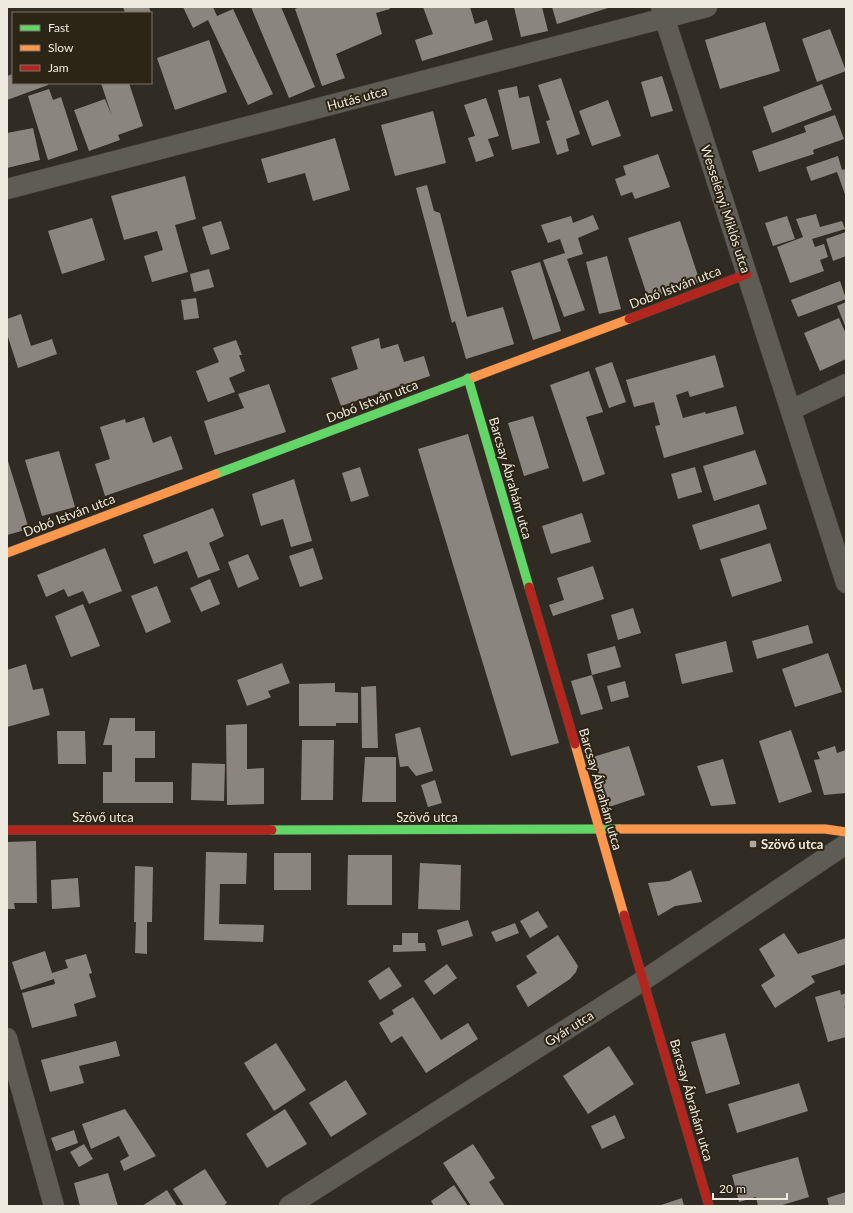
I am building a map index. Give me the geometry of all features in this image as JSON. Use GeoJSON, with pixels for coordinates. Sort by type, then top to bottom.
{"type":"FeatureCollection","features":[{"type":"Feature","properties":{"kind":"street","name":"Hutás utca"},"geometry":{"type":"LineString","coordinates":[[7,189],[662,13],[707,7]]}},
{"type":"Feature","properties":{"kind":"street","name":"Wesselényi Miklós utca"},"geometry":{"type":"LineString","coordinates":[[662,13],[846,583]]}},
{"type":"Feature","properties":{"kind":"street","name":"Dobó István utca"},"geometry":{"type":"LineString","coordinates":[[7,553],[747,274]]}},
{"type":"Feature","properties":{"kind":"street","name":"Barcsay Ábrahám utca"},"geometry":{"type":"LineString","coordinates":[[468,378],[709,1206]]}},
{"type":"Feature","properties":{"kind":"street"},"geometry":{"type":"LineString","coordinates":[[791,410],[846,384]]}},
{"type":"Feature","properties":{"kind":"street","name":"Szövő utca"},"geometry":{"type":"LineString","coordinates":[[7,830],[825,829],[846,832]]}},
{"type":"Feature","properties":{"kind":"street","name":"Gyár utca"},"geometry":{"type":"LineString","coordinates":[[289,1206],[644,980],[846,844]]}},
{"type":"Feature","properties":{"kind":"street"},"geometry":{"type":"LineString","coordinates":[[7,1038],[54,1206]]}},
{"type":"Feature","properties":{"kind":"building"},"geometry":{"type":"Polygon","coordinates":[[[123,7],[149,7],[151,12],[125,12],[123,7]]]}},
{"type":"Feature","properties":{"kind":"building"},"geometry":{"type":"Polygon","coordinates":[[[183,7],[213,7],[217,16],[233,9],[273,94],[248,105],[208,20],[193,28],[183,7]]]}},
{"type":"Feature","properties":{"kind":"building"},"geometry":{"type":"Polygon","coordinates":[[[251,7],[281,7],[315,87],[289,98],[251,7]]]}},
{"type":"Feature","properties":{"kind":"building"},"geometry":{"type":"Polygon","coordinates":[[[300,7],[389,7],[390,9],[376,13],[382,34],[336,54],[345,78],[322,86],[295,9],[300,7]]]}},
{"type":"Feature","properties":{"kind":"building"},"geometry":{"type":"Polygon","coordinates":[[[423,7],[470,7],[475,24],[487,20],[493,40],[422,61],[415,40],[433,34],[423,7]]]}},
{"type":"Feature","properties":{"kind":"building"},"geometry":{"type":"Polygon","coordinates":[[[514,7],[542,7],[548,31],[521,37],[514,7]]]}},
{"type":"Feature","properties":{"kind":"building"},"geometry":{"type":"Polygon","coordinates":[[[552,7],[608,7],[608,8],[557,24],[552,7]]]}},
{"type":"Feature","properties":{"kind":"building"},"geometry":{"type":"Polygon","coordinates":[[[765,22],[780,71],[720,89],[705,40],[765,22]]]}},
{"type":"Feature","properties":{"kind":"building"},"geometry":{"type":"Polygon","coordinates":[[[830,29],[846,71],[817,82],[802,39],[830,29]]]}},
{"type":"Feature","properties":{"kind":"building"},"geometry":{"type":"Polygon","coordinates":[[[209,40],[227,92],[175,110],[157,58],[209,40]]]}},
{"type":"Feature","properties":{"kind":"building"},"geometry":{"type":"Polygon","coordinates":[[[12,74],[12,84],[48,85],[7,100],[7,76],[12,74]]]}},
{"type":"Feature","properties":{"kind":"building"},"geometry":{"type":"Polygon","coordinates":[[[662,76],[673,111],[651,117],[641,82],[662,76]]]}},
{"type":"Feature","properties":{"kind":"building"},"geometry":{"type":"Polygon","coordinates":[[[561,78],[580,134],[566,139],[569,151],[557,155],[546,121],[550,120],[538,85],[561,78]]]}},
{"type":"Feature","properties":{"kind":"building"},"geometry":{"type":"Polygon","coordinates":[[[101,84],[129,84],[143,126],[118,135],[120,140],[89,151],[74,110],[105,99],[112,116],[101,84]]]}},
{"type":"Feature","properties":{"kind":"building"},"geometry":{"type":"Polygon","coordinates":[[[822,84],[832,110],[772,133],[763,107],[822,84]]]}},
{"type":"Feature","properties":{"kind":"building"},"geometry":{"type":"Polygon","coordinates":[[[517,86],[519,98],[529,96],[540,143],[512,150],[498,90],[517,86]]]}},
{"type":"Feature","properties":{"kind":"building"},"geometry":{"type":"Polygon","coordinates":[[[49,89],[53,100],[61,97],[78,150],[48,160],[28,96],[49,89]]]}},
{"type":"Feature","properties":{"kind":"building"},"geometry":{"type":"Polygon","coordinates":[[[486,98],[499,136],[488,139],[494,156],[476,162],[468,138],[475,136],[464,105],[486,98]]]}},
{"type":"Feature","properties":{"kind":"building"},"geometry":{"type":"Polygon","coordinates":[[[608,100],[621,136],[592,146],[579,111],[608,100]]]}},
{"type":"Feature","properties":{"kind":"building"},"geometry":{"type":"Polygon","coordinates":[[[433,111],[446,163],[395,176],[381,125],[433,111]]]}},
{"type":"Feature","properties":{"kind":"building"},"geometry":{"type":"Polygon","coordinates":[[[835,115],[844,139],[813,150],[814,154],[759,172],[752,151],[806,132],[804,126],[835,115]]]}},
{"type":"Feature","properties":{"kind":"building"},"geometry":{"type":"Polygon","coordinates":[[[33,128],[40,160],[7,168],[7,133],[33,128]]]}},
{"type":"Feature","properties":{"kind":"building"},"geometry":{"type":"Polygon","coordinates":[[[335,138],[350,190],[313,201],[305,173],[268,183],[261,159],[335,138]]]}},
{"type":"Feature","properties":{"kind":"building"},"geometry":{"type":"Polygon","coordinates":[[[658,154],[670,187],[635,199],[632,192],[621,196],[615,179],[626,175],[623,166],[658,154]]]}},
{"type":"Feature","properties":{"kind":"building"},"geometry":{"type":"Polygon","coordinates":[[[838,156],[842,170],[846,169],[846,197],[837,172],[811,181],[806,167],[838,156]]]}},
{"type":"Feature","properties":{"kind":"building"},"geometry":{"type":"Polygon","coordinates":[[[185,176],[196,219],[175,225],[188,272],[152,282],[144,256],[163,250],[157,231],[124,240],[111,196],[185,176]]]}},
{"type":"Feature","properties":{"kind":"building"},"geometry":{"type":"Polygon","coordinates":[[[427,185],[434,211],[440,213],[467,317],[503,307],[514,344],[466,359],[455,321],[452,323],[416,188],[427,185]]]}},
{"type":"Feature","properties":{"kind":"building"},"geometry":{"type":"Polygon","coordinates":[[[816,214],[820,227],[842,221],[845,229],[812,239],[815,247],[824,244],[828,257],[820,260],[824,271],[790,283],[777,247],[803,237],[796,219],[816,214]]]}},
{"type":"Feature","properties":{"kind":"building"},"geometry":{"type":"Polygon","coordinates":[[[593,215],[599,229],[578,238],[583,254],[567,259],[585,310],[564,317],[543,260],[565,253],[560,239],[548,243],[541,225],[571,216],[573,223],[593,215]]]}},
{"type":"Feature","properties":{"kind":"building"},"geometry":{"type":"Polygon","coordinates":[[[787,216],[795,239],[773,246],[765,223],[787,216]]]}},
{"type":"Feature","properties":{"kind":"building"},"geometry":{"type":"Polygon","coordinates":[[[92,218],[105,260],[62,274],[48,231],[92,218]]]}},
{"type":"Feature","properties":{"kind":"building"},"geometry":{"type":"Polygon","coordinates":[[[221,221],[230,249],[211,255],[202,227],[221,221]]]}},
{"type":"Feature","properties":{"kind":"building"},"geometry":{"type":"Polygon","coordinates":[[[680,221],[700,282],[648,298],[628,238],[680,221]]]}},
{"type":"Feature","properties":{"kind":"building"},"geometry":{"type":"Polygon","coordinates":[[[846,232],[846,256],[833,261],[826,239],[846,232]]]}},
{"type":"Feature","properties":{"kind":"building"},"geometry":{"type":"Polygon","coordinates":[[[607,256],[621,309],[599,314],[586,262],[607,256]]]}},
{"type":"Feature","properties":{"kind":"building"},"geometry":{"type":"Polygon","coordinates":[[[540,262],[561,331],[533,340],[511,271],[540,262]]]}},
{"type":"Feature","properties":{"kind":"building"},"geometry":{"type":"Polygon","coordinates":[[[209,269],[214,287],[194,292],[190,274],[209,269]]]}},
{"type":"Feature","properties":{"kind":"building"},"geometry":{"type":"Polygon","coordinates":[[[840,281],[846,299],[798,317],[791,300],[840,281]]]}},
{"type":"Feature","properties":{"kind":"building"},"geometry":{"type":"Polygon","coordinates":[[[196,298],[199,318],[184,320],[181,300],[196,298]]]}},
{"type":"Feature","properties":{"kind":"building"},"geometry":{"type":"Polygon","coordinates":[[[846,302],[846,328],[837,306],[846,302]]]}},
{"type":"Feature","properties":{"kind":"building"},"geometry":{"type":"Polygon","coordinates":[[[21,314],[31,346],[52,339],[57,354],[18,368],[7,334],[7,319],[21,314]]]}},
{"type":"Feature","properties":{"kind":"building"},"geometry":{"type":"Polygon","coordinates":[[[839,318],[846,334],[846,359],[820,371],[804,333],[839,318]]]}},
{"type":"Feature","properties":{"kind":"building"},"geometry":{"type":"Polygon","coordinates":[[[379,338],[381,349],[398,344],[404,362],[424,356],[430,376],[341,406],[331,378],[358,369],[351,347],[379,338]]]}},
{"type":"Feature","properties":{"kind":"building"},"geometry":{"type":"Polygon","coordinates":[[[236,340],[242,355],[239,355],[245,371],[229,378],[235,392],[208,402],[196,371],[219,362],[213,348],[236,340]]]}},
{"type":"Feature","properties":{"kind":"building"},"geometry":{"type":"Polygon","coordinates":[[[715,355],[724,387],[690,397],[688,391],[676,395],[683,418],[736,406],[744,434],[664,458],[655,426],[660,425],[654,402],[634,407],[626,380],[715,355]]]}},
{"type":"Feature","properties":{"kind":"building"},"geometry":{"type":"Polygon","coordinates":[[[612,362],[626,402],[609,408],[595,368],[612,362]]]}},
{"type":"Feature","properties":{"kind":"building"},"geometry":{"type":"Polygon","coordinates":[[[589,371],[603,412],[586,417],[605,474],[583,482],[550,385],[589,371]]]}},
{"type":"Feature","properties":{"kind":"building"},"geometry":{"type":"Polygon","coordinates":[[[269,384],[286,432],[215,455],[204,421],[244,408],[238,394],[269,384]]]}},
{"type":"Feature","properties":{"kind":"building"},"geometry":{"type":"Polygon","coordinates":[[[533,416],[549,468],[524,476],[508,423],[533,416]]]}},
{"type":"Feature","properties":{"kind":"building"},"geometry":{"type":"Polygon","coordinates":[[[144,417],[153,443],[171,436],[183,469],[105,496],[95,464],[110,459],[100,427],[125,419],[126,423],[144,417]]]}},
{"type":"Feature","properties":{"kind":"building"},"geometry":{"type":"Polygon","coordinates":[[[468,434],[559,743],[511,756],[418,449],[468,434]]]}},
{"type":"Feature","properties":{"kind":"building"},"geometry":{"type":"Polygon","coordinates":[[[755,450],[767,484],[714,501],[703,466],[755,450]]]}},
{"type":"Feature","properties":{"kind":"building"},"geometry":{"type":"Polygon","coordinates":[[[59,451],[75,507],[42,516],[25,460],[59,451]]]}},
{"type":"Feature","properties":{"kind":"building"},"geometry":{"type":"Polygon","coordinates":[[[7,458],[29,529],[7,535],[7,458]]]}},
{"type":"Feature","properties":{"kind":"building"},"geometry":{"type":"Polygon","coordinates":[[[360,467],[369,496],[351,502],[342,473],[360,467]]]}},
{"type":"Feature","properties":{"kind":"building"},"geometry":{"type":"Polygon","coordinates":[[[695,467],[702,492],[678,499],[671,474],[695,467]]]}},
{"type":"Feature","properties":{"kind":"building"},"geometry":{"type":"Polygon","coordinates":[[[294,479],[312,541],[291,547],[283,519],[261,526],[252,494],[294,479]]]}},
{"type":"Feature","properties":{"kind":"building"},"geometry":{"type":"Polygon","coordinates":[[[759,504],[767,529],[700,550],[692,525],[759,504]]]}},
{"type":"Feature","properties":{"kind":"building"},"geometry":{"type":"Polygon","coordinates":[[[213,508],[224,536],[209,543],[220,570],[198,578],[187,551],[154,564],[143,535],[213,508]]]}},
{"type":"Feature","properties":{"kind":"building"},"geometry":{"type":"Polygon","coordinates":[[[582,513],[591,542],[551,554],[542,526],[582,513]]]}},
{"type":"Feature","properties":{"kind":"building"},"geometry":{"type":"Polygon","coordinates":[[[770,543],[782,581],[732,597],[720,559],[770,543]]]}},
{"type":"Feature","properties":{"kind":"building"},"geometry":{"type":"Polygon","coordinates":[[[105,548],[122,591],[89,604],[83,591],[68,597],[64,589],[46,597],[37,575],[105,548]]]}},
{"type":"Feature","properties":{"kind":"building"},"geometry":{"type":"Polygon","coordinates":[[[313,548],[323,579],[300,587],[289,556],[313,548]]]}},
{"type":"Feature","properties":{"kind":"building"},"geometry":{"type":"Polygon","coordinates":[[[248,554],[259,579],[238,588],[228,562],[248,554]]]}},
{"type":"Feature","properties":{"kind":"building"},"geometry":{"type":"Polygon","coordinates":[[[593,566],[604,599],[553,616],[549,605],[564,600],[557,578],[593,566]]]}},
{"type":"Feature","properties":{"kind":"building"},"geometry":{"type":"Polygon","coordinates":[[[210,579],[220,604],[201,612],[190,588],[210,579]]]}},
{"type":"Feature","properties":{"kind":"building"},"geometry":{"type":"Polygon","coordinates":[[[157,586],[171,622],[146,633],[131,596],[157,586]]]}},
{"type":"Feature","properties":{"kind":"building"},"geometry":{"type":"Polygon","coordinates":[[[83,604],[100,646],[71,657],[55,616],[83,604]]]}},
{"type":"Feature","properties":{"kind":"building"},"geometry":{"type":"Polygon","coordinates":[[[633,608],[641,633],[618,640],[611,615],[633,608]]]}},
{"type":"Feature","properties":{"kind":"building"},"geometry":{"type":"Polygon","coordinates":[[[808,625],[813,643],[757,659],[752,641],[808,625]]]}},
{"type":"Feature","properties":{"kind":"building"},"geometry":{"type":"Polygon","coordinates":[[[726,641],[733,672],[682,684],[675,654],[726,641]]]}},
{"type":"Feature","properties":{"kind":"building"},"geometry":{"type":"Polygon","coordinates":[[[615,646],[621,667],[592,675],[587,654],[615,646]]]}},
{"type":"Feature","properties":{"kind":"building"},"geometry":{"type":"Polygon","coordinates":[[[828,653],[842,692],[795,707],[782,669],[828,653]]]}},
{"type":"Feature","properties":{"kind":"building"},"geometry":{"type":"Polygon","coordinates":[[[282,663],[290,683],[268,691],[271,697],[247,706],[237,680],[282,663]]]}},
{"type":"Feature","properties":{"kind":"building"},"geometry":{"type":"Polygon","coordinates":[[[26,664],[33,690],[43,688],[50,715],[7,727],[7,670],[26,664]]]}},
{"type":"Feature","properties":{"kind":"building"},"geometry":{"type":"Polygon","coordinates":[[[592,675],[603,709],[581,715],[571,681],[592,675]]]}},
{"type":"Feature","properties":{"kind":"building"},"geometry":{"type":"Polygon","coordinates":[[[625,681],[629,697],[611,702],[607,686],[625,681]]]}},
{"type":"Feature","properties":{"kind":"building"},"geometry":{"type":"Polygon","coordinates":[[[335,683],[335,692],[358,693],[358,723],[336,723],[336,726],[299,726],[299,684],[335,683]]]}},
{"type":"Feature","properties":{"kind":"building"},"geometry":{"type":"Polygon","coordinates":[[[376,686],[378,748],[362,748],[361,687],[376,686]]]}},
{"type":"Feature","properties":{"kind":"building"},"geometry":{"type":"Polygon","coordinates":[[[110,718],[135,718],[135,731],[155,731],[155,758],[135,758],[135,782],[173,782],[173,803],[103,803],[103,772],[112,772],[112,745],[103,745],[110,718]]]}},
{"type":"Feature","properties":{"kind":"building"},"geometry":{"type":"Polygon","coordinates":[[[247,724],[247,769],[264,768],[264,804],[227,805],[226,725],[247,724]]]}},
{"type":"Feature","properties":{"kind":"building"},"geometry":{"type":"Polygon","coordinates":[[[420,727],[433,771],[416,776],[408,766],[400,767],[395,734],[420,727]]]}},
{"type":"Feature","properties":{"kind":"building"},"geometry":{"type":"Polygon","coordinates":[[[791,730],[812,792],[779,803],[759,741],[791,730]]]}},
{"type":"Feature","properties":{"kind":"building"},"geometry":{"type":"Polygon","coordinates":[[[57,731],[85,731],[86,764],[58,764],[57,731]]]}},
{"type":"Feature","properties":{"kind":"building"},"geometry":{"type":"Polygon","coordinates":[[[302,740],[334,740],[333,800],[301,800],[302,740]]]}},
{"type":"Feature","properties":{"kind":"building"},"geometry":{"type":"Polygon","coordinates":[[[629,746],[645,795],[609,807],[593,757],[629,746]]]}},
{"type":"Feature","properties":{"kind":"building"},"geometry":{"type":"Polygon","coordinates":[[[835,746],[837,753],[846,750],[846,793],[824,795],[814,760],[820,759],[817,752],[835,746]]]}},
{"type":"Feature","properties":{"kind":"building"},"geometry":{"type":"Polygon","coordinates":[[[365,757],[396,757],[396,802],[362,802],[365,757]]]}},
{"type":"Feature","properties":{"kind":"building"},"geometry":{"type":"Polygon","coordinates":[[[723,759],[736,804],[711,806],[697,766],[723,759]]]}},
{"type":"Feature","properties":{"kind":"building"},"geometry":{"type":"Polygon","coordinates":[[[192,763],[225,764],[224,801],[191,800],[192,763]]]}},
{"type":"Feature","properties":{"kind":"building"},"geometry":{"type":"Polygon","coordinates":[[[435,780],[442,803],[428,807],[421,785],[435,780]]]}},
{"type":"Feature","properties":{"kind":"building"},"geometry":{"type":"Polygon","coordinates":[[[36,841],[37,903],[14,903],[15,909],[7,909],[7,842],[36,841]]]}},
{"type":"Feature","properties":{"kind":"building"},"geometry":{"type":"Polygon","coordinates":[[[206,852],[247,853],[246,884],[220,884],[219,924],[264,925],[263,942],[204,940],[206,852]]]}},
{"type":"Feature","properties":{"kind":"building"},"geometry":{"type":"Polygon","coordinates":[[[274,853],[311,853],[311,890],[274,890],[274,853]]]}},
{"type":"Feature","properties":{"kind":"building"},"geometry":{"type":"Polygon","coordinates":[[[348,855],[392,855],[392,905],[347,905],[348,855]]]}},
{"type":"Feature","properties":{"kind":"building"},"geometry":{"type":"Polygon","coordinates":[[[420,863],[461,865],[460,910],[418,909],[420,863]]]}},
{"type":"Feature","properties":{"kind":"building"},"geometry":{"type":"Polygon","coordinates":[[[135,866],[153,867],[152,922],[147,922],[147,954],[135,953],[135,866]]]}},
{"type":"Feature","properties":{"kind":"building"},"geometry":{"type":"Polygon","coordinates":[[[691,870],[702,902],[675,906],[658,916],[648,883],[669,881],[691,870]]]}},
{"type":"Feature","properties":{"kind":"building"},"geometry":{"type":"Polygon","coordinates":[[[78,878],[80,907],[52,909],[51,880],[78,878]]]}},
{"type":"Feature","properties":{"kind":"building"},"geometry":{"type":"Polygon","coordinates":[[[538,911],[548,927],[530,938],[520,921],[538,911]]]}},
{"type":"Feature","properties":{"kind":"building"},"geometry":{"type":"Polygon","coordinates":[[[468,920],[473,936],[442,946],[437,930],[468,920]]]}},
{"type":"Feature","properties":{"kind":"building"},"geometry":{"type":"Polygon","coordinates":[[[515,923],[519,933],[496,942],[491,932],[515,923]]]}},
{"type":"Feature","properties":{"kind":"building"},"geometry":{"type":"Polygon","coordinates":[[[402,933],[418,933],[418,943],[425,943],[426,951],[393,952],[393,945],[402,945],[402,933]]]}},
{"type":"Feature","properties":{"kind":"building"},"geometry":{"type":"Polygon","coordinates":[[[784,933],[798,954],[846,938],[846,964],[811,976],[815,982],[775,1008],[761,985],[775,976],[759,949],[784,933]]]}},
{"type":"Feature","properties":{"kind":"building"},"geometry":{"type":"Polygon","coordinates":[[[558,935],[578,966],[576,972],[570,979],[528,1007],[516,986],[537,973],[526,956],[558,935]]]}},
{"type":"Feature","properties":{"kind":"building"},"geometry":{"type":"Polygon","coordinates":[[[45,951],[52,973],[68,968],[65,960],[86,954],[92,973],[89,974],[96,997],[74,1004],[77,1016],[32,1028],[22,993],[55,984],[54,979],[21,990],[12,962],[45,951]]]}},
{"type":"Feature","properties":{"kind":"building"},"geometry":{"type":"Polygon","coordinates":[[[447,964],[457,978],[434,995],[424,981],[447,964]]]}},
{"type":"Feature","properties":{"kind":"building"},"geometry":{"type":"Polygon","coordinates":[[[389,967],[402,986],[380,1000],[368,981],[389,967]]]}},
{"type":"Feature","properties":{"kind":"building"},"geometry":{"type":"Polygon","coordinates":[[[840,990],[841,995],[846,993],[846,1009],[844,1005],[846,1012],[846,1037],[828,1042],[815,997],[840,990]]]}},
{"type":"Feature","properties":{"kind":"building"},"geometry":{"type":"Polygon","coordinates":[[[413,997],[441,1040],[468,1023],[478,1039],[426,1073],[402,1036],[391,1043],[379,1023],[394,1014],[392,1010],[413,997]]]}},
{"type":"Feature","properties":{"kind":"building"},"geometry":{"type":"Polygon","coordinates":[[[725,1033],[740,1084],[706,1094],[691,1042],[725,1033]]]}},
{"type":"Feature","properties":{"kind":"building"},"geometry":{"type":"Polygon","coordinates":[[[116,1041],[120,1056],[79,1066],[84,1083],[50,1092],[41,1060],[116,1041]]]}},
{"type":"Feature","properties":{"kind":"building"},"geometry":{"type":"Polygon","coordinates":[[[276,1043],[306,1090],[274,1111],[244,1063],[276,1043]]]}},
{"type":"Feature","properties":{"kind":"building"},"geometry":{"type":"Polygon","coordinates":[[[609,1046],[634,1084],[588,1114],[563,1076],[609,1046]]]}},
{"type":"Feature","properties":{"kind":"building"},"geometry":{"type":"Polygon","coordinates":[[[346,1080],[367,1114],[331,1137],[309,1103],[346,1080]]]}},
{"type":"Feature","properties":{"kind":"building"},"geometry":{"type":"Polygon","coordinates":[[[799,1083],[808,1111],[737,1133],[728,1104],[799,1083]]]}},
{"type":"Feature","properties":{"kind":"building"},"geometry":{"type":"Polygon","coordinates":[[[125,1109],[156,1156],[124,1171],[120,1161],[129,1156],[119,1136],[91,1149],[82,1124],[125,1109]]]}},
{"type":"Feature","properties":{"kind":"building"},"geometry":{"type":"Polygon","coordinates":[[[285,1109],[307,1144],[267,1168],[246,1134],[285,1109]]]}},
{"type":"Feature","properties":{"kind":"building"},"geometry":{"type":"Polygon","coordinates":[[[615,1115],[625,1138],[602,1149],[591,1126],[615,1115]]]}},
{"type":"Feature","properties":{"kind":"building"},"geometry":{"type":"Polygon","coordinates":[[[74,1130],[78,1143],[56,1151],[51,1138],[74,1130]]]}},
{"type":"Feature","properties":{"kind":"building"},"geometry":{"type":"Polygon","coordinates":[[[84,1144],[93,1159],[79,1167],[70,1152],[84,1144]]]}},
{"type":"Feature","properties":{"kind":"building"},"geometry":{"type":"Polygon","coordinates":[[[473,1144],[495,1178],[489,1182],[505,1206],[471,1206],[443,1163],[473,1144]]]}},
{"type":"Feature","properties":{"kind":"building"},"geometry":{"type":"Polygon","coordinates":[[[798,1157],[809,1197],[779,1206],[758,1206],[756,1197],[739,1202],[732,1175],[798,1157]]]}},
{"type":"Feature","properties":{"kind":"building"},"geometry":{"type":"Polygon","coordinates":[[[205,1169],[227,1203],[223,1206],[184,1206],[173,1189],[205,1169]]]}},
{"type":"Feature","properties":{"kind":"building"},"geometry":{"type":"Polygon","coordinates":[[[108,1173],[118,1206],[80,1206],[74,1183],[108,1173]]]}},
{"type":"Feature","properties":{"kind":"building"},"geometry":{"type":"Polygon","coordinates":[[[454,1185],[468,1206],[434,1206],[431,1201],[454,1185]]]}},
{"type":"Feature","properties":{"kind":"building"},"geometry":{"type":"Polygon","coordinates":[[[167,1190],[177,1206],[142,1206],[167,1190]]]}},
{"type":"Feature","properties":{"kind":"building"},"geometry":{"type":"Polygon","coordinates":[[[846,1192],[846,1206],[829,1206],[827,1198],[846,1192]]]}},
{"type":"Feature","properties":{"kind":"building"},"geometry":{"type":"Polygon","coordinates":[[[682,1198],[684,1206],[658,1206],[682,1198]]]}},
{"type":"Feature","properties":{"kind":"traffic: fast"},"geometry":{"type":"LineString","coordinates":[[216,474],[474,377]]}},
{"type":"Feature","properties":{"kind":"traffic: fast"},"geometry":{"type":"LineString","coordinates":[[468,378],[529,587]]}},
{"type":"Feature","properties":{"kind":"traffic: fast"},"geometry":{"type":"LineString","coordinates":[[272,830],[619,829]]}},
{"type":"Feature","properties":{"kind":"traffic: slow"},"geometry":{"type":"LineString","coordinates":[[474,377],[629,319]]}},
{"type":"Feature","properties":{"kind":"traffic: slow"},"geometry":{"type":"LineString","coordinates":[[7,553],[216,474]]}},
{"type":"Feature","properties":{"kind":"traffic: slow"},"geometry":{"type":"LineString","coordinates":[[575,744],[624,915]]}},
{"type":"Feature","properties":{"kind":"traffic: slow"},"geometry":{"type":"LineString","coordinates":[[619,829],[825,829],[846,832]]}},
{"type":"Feature","properties":{"kind":"traffic: jam"},"geometry":{"type":"LineString","coordinates":[[629,319],[747,274]]}},
{"type":"Feature","properties":{"kind":"traffic: jam"},"geometry":{"type":"LineString","coordinates":[[529,587],[575,744]]}},
{"type":"Feature","properties":{"kind":"traffic: jam"},"geometry":{"type":"LineString","coordinates":[[7,830],[272,830]]}},
{"type":"Feature","properties":{"kind":"traffic: jam"},"geometry":{"type":"LineString","coordinates":[[624,915],[709,1206]]}},
{"type":"Feature","properties":{"kind":"place","name":"Szövő utca"},"geometry":{"type":"Point","coordinates":[753,844]}}]}
